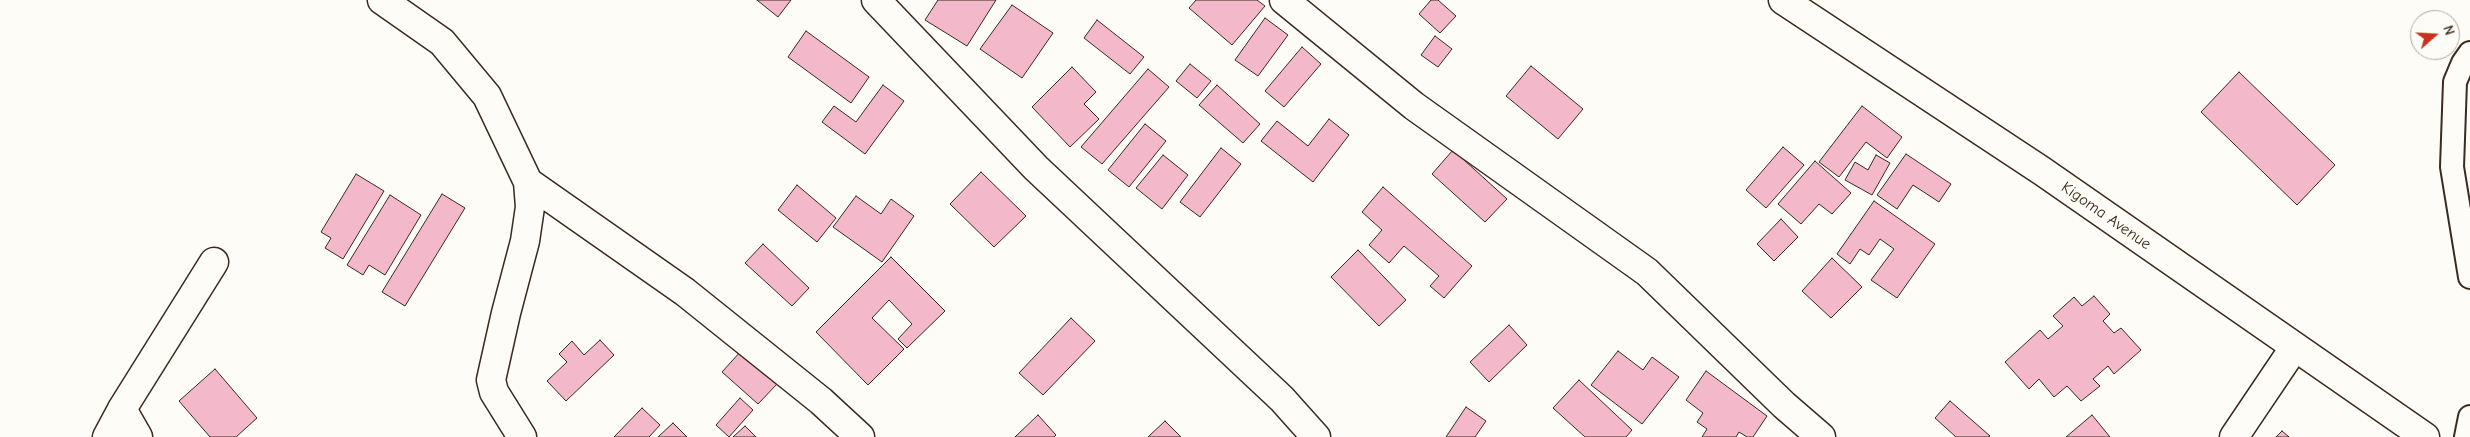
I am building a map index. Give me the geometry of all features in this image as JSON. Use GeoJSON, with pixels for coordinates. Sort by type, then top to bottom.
{"type":"FeatureCollection","features":[{"type":"Feature","properties":{"kind":"street"},"geometry":{"type":"LineString","coordinates":[[382,0],[442,42],[487,96],[528,182],[530,207],[525,241],[491,380],[494,392],[522,437]]}},
{"type":"Feature","properties":{"kind":"street"},"geometry":{"type":"LineString","coordinates":[[876,0],[1036,168],[1282,399],[1316,437]]}},
{"type":"Feature","properties":{"kind":"street"},"geometry":{"type":"LineString","coordinates":[[1284,0],[1414,106],[1647,272],[1784,405],[1821,437]]}},
{"type":"Feature","properties":{"kind":"street","name":"Kigoma Avenue"},"geometry":{"type":"LineString","coordinates":[[1783,0],[2042,171],[2424,437]]}},
{"type":"Feature","properties":{"kind":"street"},"geometry":{"type":"LineString","coordinates":[[528,182],[684,292],[821,400],[860,437]]}},
{"type":"Feature","properties":{"kind":"street"},"geometry":{"type":"LineString","coordinates":[[107,437],[122,409],[214,262]]}},
{"type":"Feature","properties":{"kind":"street"},"geometry":{"type":"LineString","coordinates":[[2234,437],[2294,348]]}},
{"type":"Feature","properties":{"kind":"street"},"geometry":{"type":"LineString","coordinates":[[122,409],[138,437]]}},
{"type":"Feature","properties":{"kind":"lane"},"geometry":{"type":"LineString","coordinates":[[2470,53],[2463,63],[2455,82],[2452,167],[2470,278]]}},
{"type":"Feature","properties":{"kind":"lane"},"geometry":{"type":"LineString","coordinates":[[2466,437],[2470,417]]}},
{"type":"Feature","properties":{"kind":"building"},"geometry":{"type":"Polygon","coordinates":[[[757,0],[791,0],[778,17],[757,0]]]}},
{"type":"Feature","properties":{"kind":"building"},"geometry":{"type":"Polygon","coordinates":[[[938,0],[996,0],[967,46],[925,20],[938,0]]]}},
{"type":"Feature","properties":{"kind":"building"},"geometry":{"type":"Polygon","coordinates":[[[1196,0],[1257,0],[1265,6],[1232,45],[1189,8],[1196,0]]]}},
{"type":"Feature","properties":{"kind":"building"},"geometry":{"type":"Polygon","coordinates":[[[1431,0],[1438,0],[1456,16],[1440,33],[1419,14],[1431,0]]]}},
{"type":"Feature","properties":{"kind":"building"},"geometry":{"type":"Polygon","coordinates":[[[1012,5],[1053,33],[1022,78],[980,49],[1012,5]]]}},
{"type":"Feature","properties":{"kind":"building"},"geometry":{"type":"Polygon","coordinates":[[[1265,18],[1288,35],[1258,76],[1235,60],[1265,18]]]}},
{"type":"Feature","properties":{"kind":"building"},"geometry":{"type":"Polygon","coordinates":[[[1097,20],[1144,57],[1130,74],[1084,38],[1097,20]]]}},
{"type":"Feature","properties":{"kind":"building"},"geometry":{"type":"Polygon","coordinates":[[[806,31],[869,77],[851,103],[788,57],[806,31]]]}},
{"type":"Feature","properties":{"kind":"building"},"geometry":{"type":"Polygon","coordinates":[[[1435,36],[1452,49],[1438,67],[1421,55],[1435,36]]]}},
{"type":"Feature","properties":{"kind":"building"},"geometry":{"type":"Polygon","coordinates":[[[1302,47],[1321,64],[1284,107],[1265,91],[1302,47]]]}},
{"type":"Feature","properties":{"kind":"building"},"geometry":{"type":"Polygon","coordinates":[[[1190,64],[1211,81],[1197,98],[1176,81],[1190,64]]]}},
{"type":"Feature","properties":{"kind":"building"},"geometry":{"type":"Polygon","coordinates":[[[1531,66],[1583,109],[1558,139],[1506,96],[1531,66]]]}},
{"type":"Feature","properties":{"kind":"building"},"geometry":{"type":"Polygon","coordinates":[[[1072,67],[1096,92],[1084,104],[1099,119],[1070,147],[1032,107],[1072,67]]]}},
{"type":"Feature","properties":{"kind":"building"},"geometry":{"type":"Polygon","coordinates":[[[1148,69],[1169,87],[1102,164],[1081,147],[1148,69]]]}},
{"type":"Feature","properties":{"kind":"building"},"geometry":{"type":"Polygon","coordinates":[[[2239,72],[2335,165],[2297,205],[2201,112],[2239,72]]]}},
{"type":"Feature","properties":{"kind":"building"},"geometry":{"type":"Polygon","coordinates":[[[883,85],[904,101],[865,154],[822,122],[834,106],[856,122],[883,85]]]}},
{"type":"Feature","properties":{"kind":"building"},"geometry":{"type":"Polygon","coordinates":[[[1217,85],[1260,124],[1243,143],[1199,105],[1217,85]]]}},
{"type":"Feature","properties":{"kind":"building"},"geometry":{"type":"Polygon","coordinates":[[[1862,106],[1902,137],[1887,158],[1866,142],[1839,177],[1819,162],[1862,106]]]}},
{"type":"Feature","properties":{"kind":"building"},"geometry":{"type":"Polygon","coordinates":[[[1329,119],[1349,135],[1313,182],[1261,141],[1277,121],[1308,146],[1329,119]]]}},
{"type":"Feature","properties":{"kind":"building"},"geometry":{"type":"Polygon","coordinates":[[[1145,124],[1166,141],[1129,187],[1108,170],[1145,124]]]}},
{"type":"Feature","properties":{"kind":"building"},"geometry":{"type":"Polygon","coordinates":[[[1783,147],[1804,165],[1766,208],[1746,190],[1783,147]]]}},
{"type":"Feature","properties":{"kind":"building"},"geometry":{"type":"Polygon","coordinates":[[[1221,148],[1241,164],[1200,217],[1180,202],[1221,148]]]}},
{"type":"Feature","properties":{"kind":"building"},"geometry":{"type":"Polygon","coordinates":[[[1453,150],[1507,199],[1485,222],[1432,174],[1453,150]]]}},
{"type":"Feature","properties":{"kind":"building"},"geometry":{"type":"Polygon","coordinates":[[[1906,154],[1951,184],[1939,202],[1913,185],[1897,209],[1877,195],[1906,154]]]}},
{"type":"Feature","properties":{"kind":"building"},"geometry":{"type":"Polygon","coordinates":[[[1163,155],[1188,175],[1162,209],[1136,188],[1163,155]]]}},
{"type":"Feature","properties":{"kind":"building"},"geometry":{"type":"Polygon","coordinates":[[[1876,155],[1890,163],[1872,195],[1845,180],[1855,162],[1868,170],[1876,155]]]}},
{"type":"Feature","properties":{"kind":"building"},"geometry":{"type":"Polygon","coordinates":[[[1815,161],[1851,193],[1832,214],[1819,204],[1801,224],[1778,204],[1815,161]]]}},
{"type":"Feature","properties":{"kind":"building"},"geometry":{"type":"Polygon","coordinates":[[[981,172],[1026,216],[994,247],[950,204],[981,172]]]}},
{"type":"Feature","properties":{"kind":"building"},"geometry":{"type":"Polygon","coordinates":[[[356,174],[384,191],[343,259],[325,248],[331,238],[321,232],[356,174]]]}},
{"type":"Feature","properties":{"kind":"building"},"geometry":{"type":"Polygon","coordinates":[[[797,185],[836,218],[817,242],[778,210],[797,185]]]}},
{"type":"Feature","properties":{"kind":"building"},"geometry":{"type":"Polygon","coordinates":[[[1383,187],[1472,266],[1444,298],[1430,286],[1439,276],[1404,246],[1389,263],[1369,245],[1382,230],[1362,212],[1383,187]]]}},
{"type":"Feature","properties":{"kind":"building"},"geometry":{"type":"Polygon","coordinates":[[[442,194],[465,208],[405,306],[382,292],[442,194]]]}},
{"type":"Feature","properties":{"kind":"building"},"geometry":{"type":"Polygon","coordinates":[[[390,195],[421,215],[385,275],[369,265],[363,275],[347,265],[390,195]]]}},
{"type":"Feature","properties":{"kind":"building"},"geometry":{"type":"Polygon","coordinates":[[[856,196],[881,214],[891,199],[914,216],[882,262],[833,227],[856,196]]]}},
{"type":"Feature","properties":{"kind":"building"},"geometry":{"type":"Polygon","coordinates":[[[1874,201],[1935,244],[1897,298],[1871,280],[1894,249],[1880,239],[1869,255],[1860,249],[1850,264],[1837,254],[1874,201]]]}},
{"type":"Feature","properties":{"kind":"building"},"geometry":{"type":"Polygon","coordinates":[[[1781,219],[1798,237],[1774,261],[1757,244],[1781,219]]]}},
{"type":"Feature","properties":{"kind":"building"},"geometry":{"type":"Polygon","coordinates":[[[763,244],[809,288],[792,306],[745,263],[763,244]]]}},
{"type":"Feature","properties":{"kind":"building"},"geometry":{"type":"Polygon","coordinates":[[[1358,250],[1406,300],[1379,326],[1331,277],[1358,250]]]}},
{"type":"Feature","properties":{"kind":"building"},"geometry":{"type":"Polygon","coordinates":[[[891,257],[945,311],[907,348],[898,339],[912,324],[889,300],[872,318],[904,349],[868,385],[816,332],[891,257]]]}},
{"type":"Feature","properties":{"kind":"building"},"geometry":{"type":"Polygon","coordinates":[[[1832,258],[1862,287],[1831,318],[1802,291],[1832,258]]]}},
{"type":"Feature","properties":{"kind":"building"},"geometry":{"type":"Polygon","coordinates":[[[2094,296],[2110,314],[2103,321],[2114,333],[2121,328],[2141,350],[2114,374],[2108,366],[2093,379],[2100,386],[2081,401],[2067,386],[2054,397],[2039,379],[2029,389],[2005,362],[2040,330],[2048,339],[2063,326],[2053,316],[2074,297],[2082,306],[2094,296]]]}},
{"type":"Feature","properties":{"kind":"building"},"geometry":{"type":"Polygon","coordinates":[[[1071,318],[1095,341],[1043,395],[1019,373],[1071,318]]]}},
{"type":"Feature","properties":{"kind":"building"},"geometry":{"type":"Polygon","coordinates":[[[1509,325],[1527,345],[1489,382],[1470,362],[1509,325]]]}},
{"type":"Feature","properties":{"kind":"building"},"geometry":{"type":"Polygon","coordinates":[[[600,340],[614,355],[566,401],[547,381],[567,362],[559,354],[572,341],[584,355],[600,340]]]}},
{"type":"Feature","properties":{"kind":"building"},"geometry":{"type":"Polygon","coordinates":[[[741,351],[777,384],[758,404],[722,372],[741,351]]]}},
{"type":"Feature","properties":{"kind":"building"},"geometry":{"type":"Polygon","coordinates":[[[1618,351],[1643,370],[1652,357],[1679,377],[1642,424],[1591,385],[1618,351]]]}},
{"type":"Feature","properties":{"kind":"building"},"geometry":{"type":"Polygon","coordinates":[[[215,369],[257,418],[236,437],[210,437],[179,401],[215,369]]]}},
{"type":"Feature","properties":{"kind":"building"},"geometry":{"type":"Polygon","coordinates":[[[1706,371],[1767,416],[1753,437],[1747,437],[1739,432],[1736,437],[1702,437],[1707,429],[1697,422],[1703,413],[1686,400],[1706,371]]]}},
{"type":"Feature","properties":{"kind":"building"},"geometry":{"type":"Polygon","coordinates":[[[1579,380],[1632,430],[1626,437],[1585,437],[1553,408],[1579,380]]]}},
{"type":"Feature","properties":{"kind":"building"},"geometry":{"type":"Polygon","coordinates":[[[740,398],[753,410],[729,437],[716,425],[740,398]]]}},
{"type":"Feature","properties":{"kind":"building"},"geometry":{"type":"Polygon","coordinates":[[[1950,401],[1990,436],[1956,437],[1935,418],[1950,401]]]}},
{"type":"Feature","properties":{"kind":"building"},"geometry":{"type":"Polygon","coordinates":[[[1466,407],[1486,421],[1475,437],[1446,437],[1466,407]]]}},
{"type":"Feature","properties":{"kind":"building"},"geometry":{"type":"Polygon","coordinates":[[[642,408],[660,425],[649,437],[614,437],[642,408]]]}},
{"type":"Feature","properties":{"kind":"building"},"geometry":{"type":"Polygon","coordinates":[[[1038,415],[1056,435],[1054,437],[1015,437],[1038,415]]]}},
{"type":"Feature","properties":{"kind":"building"},"geometry":{"type":"Polygon","coordinates":[[[2092,415],[2110,437],[2066,437],[2092,415]]]}},
{"type":"Feature","properties":{"kind":"building"},"geometry":{"type":"Polygon","coordinates":[[[1165,421],[1181,437],[1148,437],[1165,421]]]}},
{"type":"Feature","properties":{"kind":"building"},"geometry":{"type":"Polygon","coordinates":[[[673,423],[687,437],[658,437],[673,423]]]}},
{"type":"Feature","properties":{"kind":"building"},"geometry":{"type":"Polygon","coordinates":[[[745,426],[756,437],[733,437],[745,426]]]}},
{"type":"Feature","properties":{"kind":"building"},"geometry":{"type":"Polygon","coordinates":[[[2282,431],[2289,437],[2276,437],[2282,431]]]}}]}
